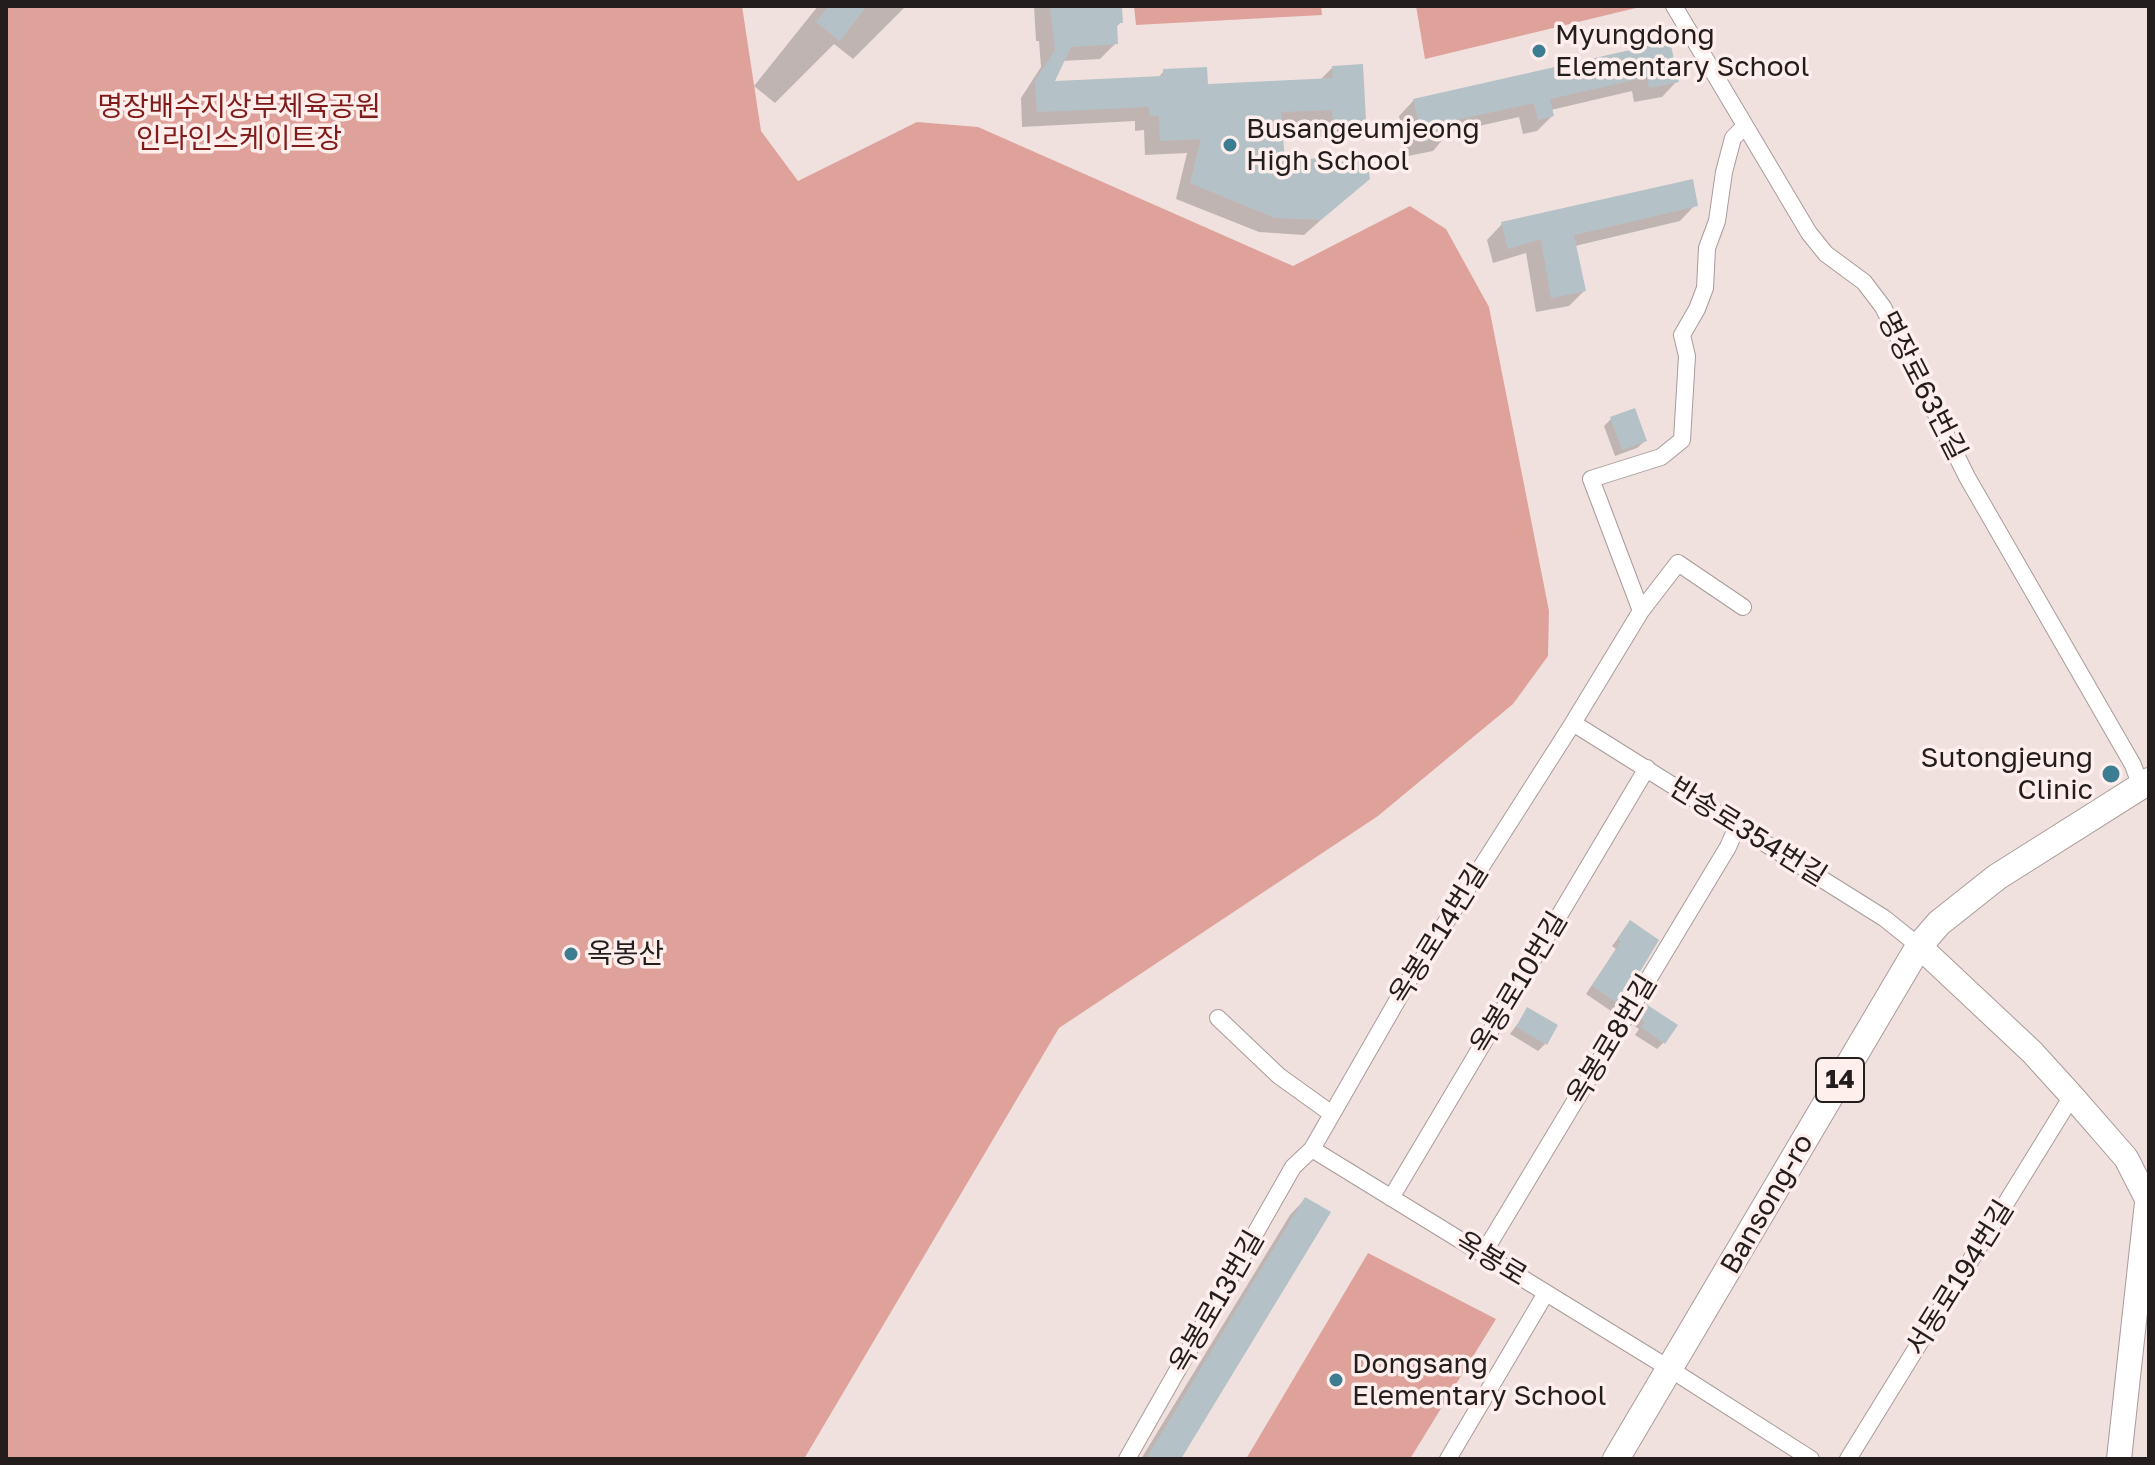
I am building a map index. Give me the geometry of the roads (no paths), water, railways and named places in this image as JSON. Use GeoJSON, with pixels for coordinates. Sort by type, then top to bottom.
{"type":"FeatureCollection","features":[{"type":"Feature","properties":{"kind":"main road","name":"Bansong-ro"},"geometry":{"type":"LineString","coordinates":[[1616,1459],[1919,946],[1939,923],[1997,877],[2145,784]]}},
{"type":"Feature","properties":{"kind":"street","name":"명장로63번길"},"geometry":{"type":"LineString","coordinates":[[1674,6],[1809,233],[1826,254],[1864,282],[1883,307],[1967,477],[2145,784]]}},
{"type":"Feature","properties":{"kind":"street"},"geometry":{"type":"LineString","coordinates":[[1641,611],[1591,479],[1661,457],[1682,440],[1687,356],[1682,335],[1705,288],[1707,248],[1717,221],[1724,172],[1733,138],[1745,126]]}},
{"type":"Feature","properties":{"kind":"street","name":"옥봉로14번길"},"geometry":{"type":"LineString","coordinates":[[1312,1149],[1409,980],[1641,611],[1678,563],[1743,607]]}},
{"type":"Feature","properties":{"kind":"street","name":"반송로354번길"},"geometry":{"type":"LineString","coordinates":[[1573,723],[1884,918],[1919,946]]}},
{"type":"Feature","properties":{"kind":"street","name":"옥봉로10번길"},"geometry":{"type":"LineString","coordinates":[[1391,1198],[1647,768]]}},
{"type":"Feature","properties":{"kind":"street","name":"옥봉로8번길"},"geometry":{"type":"LineString","coordinates":[[1483,1254],[1728,847],[1738,824]]}},
{"type":"Feature","properties":{"kind":"street"},"geometry":{"type":"LineString","coordinates":[[1919,946],[2032,1052],[2126,1158],[2147,1190],[2143,1302],[2119,1459]]}},
{"type":"Feature","properties":{"kind":"street"},"geometry":{"type":"LineString","coordinates":[[1218,1018],[1279,1076],[1332,1114]]}},
{"type":"Feature","properties":{"kind":"street","name":"서동로194번길"},"geometry":{"type":"LineString","coordinates":[[1848,1459],[2072,1096]]}},
{"type":"Feature","properties":{"kind":"street","name":"옥봉로"},"geometry":{"type":"LineString","coordinates":[[1312,1149],[1811,1459]]}},
{"type":"Feature","properties":{"kind":"street","name":"옥봉로13번길"},"geometry":{"type":"LineString","coordinates":[[1127,1459],[1293,1167],[1312,1149]]}},
{"type":"Feature","properties":{"kind":"street"},"geometry":{"type":"LineString","coordinates":[[1448,1459],[1546,1293]]}},
{"type":"Feature","properties":{"kind":"place","name":"Myungdong Elementary School"},"geometry":{"type":"Point","coordinates":[1539,51]}},
{"type":"Feature","properties":{"kind":"place","name":"Busangeumjeong High School"},"geometry":{"type":"Point","coordinates":[1230,145]}},
{"type":"Feature","properties":{"kind":"place","name":"Sutongjeung Clinic"},"geometry":{"type":"Point","coordinates":[2111,774]}},
{"type":"Feature","properties":{"kind":"place","name":"옥봉산"},"geometry":{"type":"Point","coordinates":[571,954]}},
{"type":"Feature","properties":{"kind":"place","name":"Dongsang Elementary School"},"geometry":{"type":"Point","coordinates":[1336,1380]}},
{"type":"Feature","properties":{"kind":"park label","name":"명장배수지상부체육공원 인라인스케이트장"},"geometry":{"type":"Point","coordinates":[239,123]}}]}
